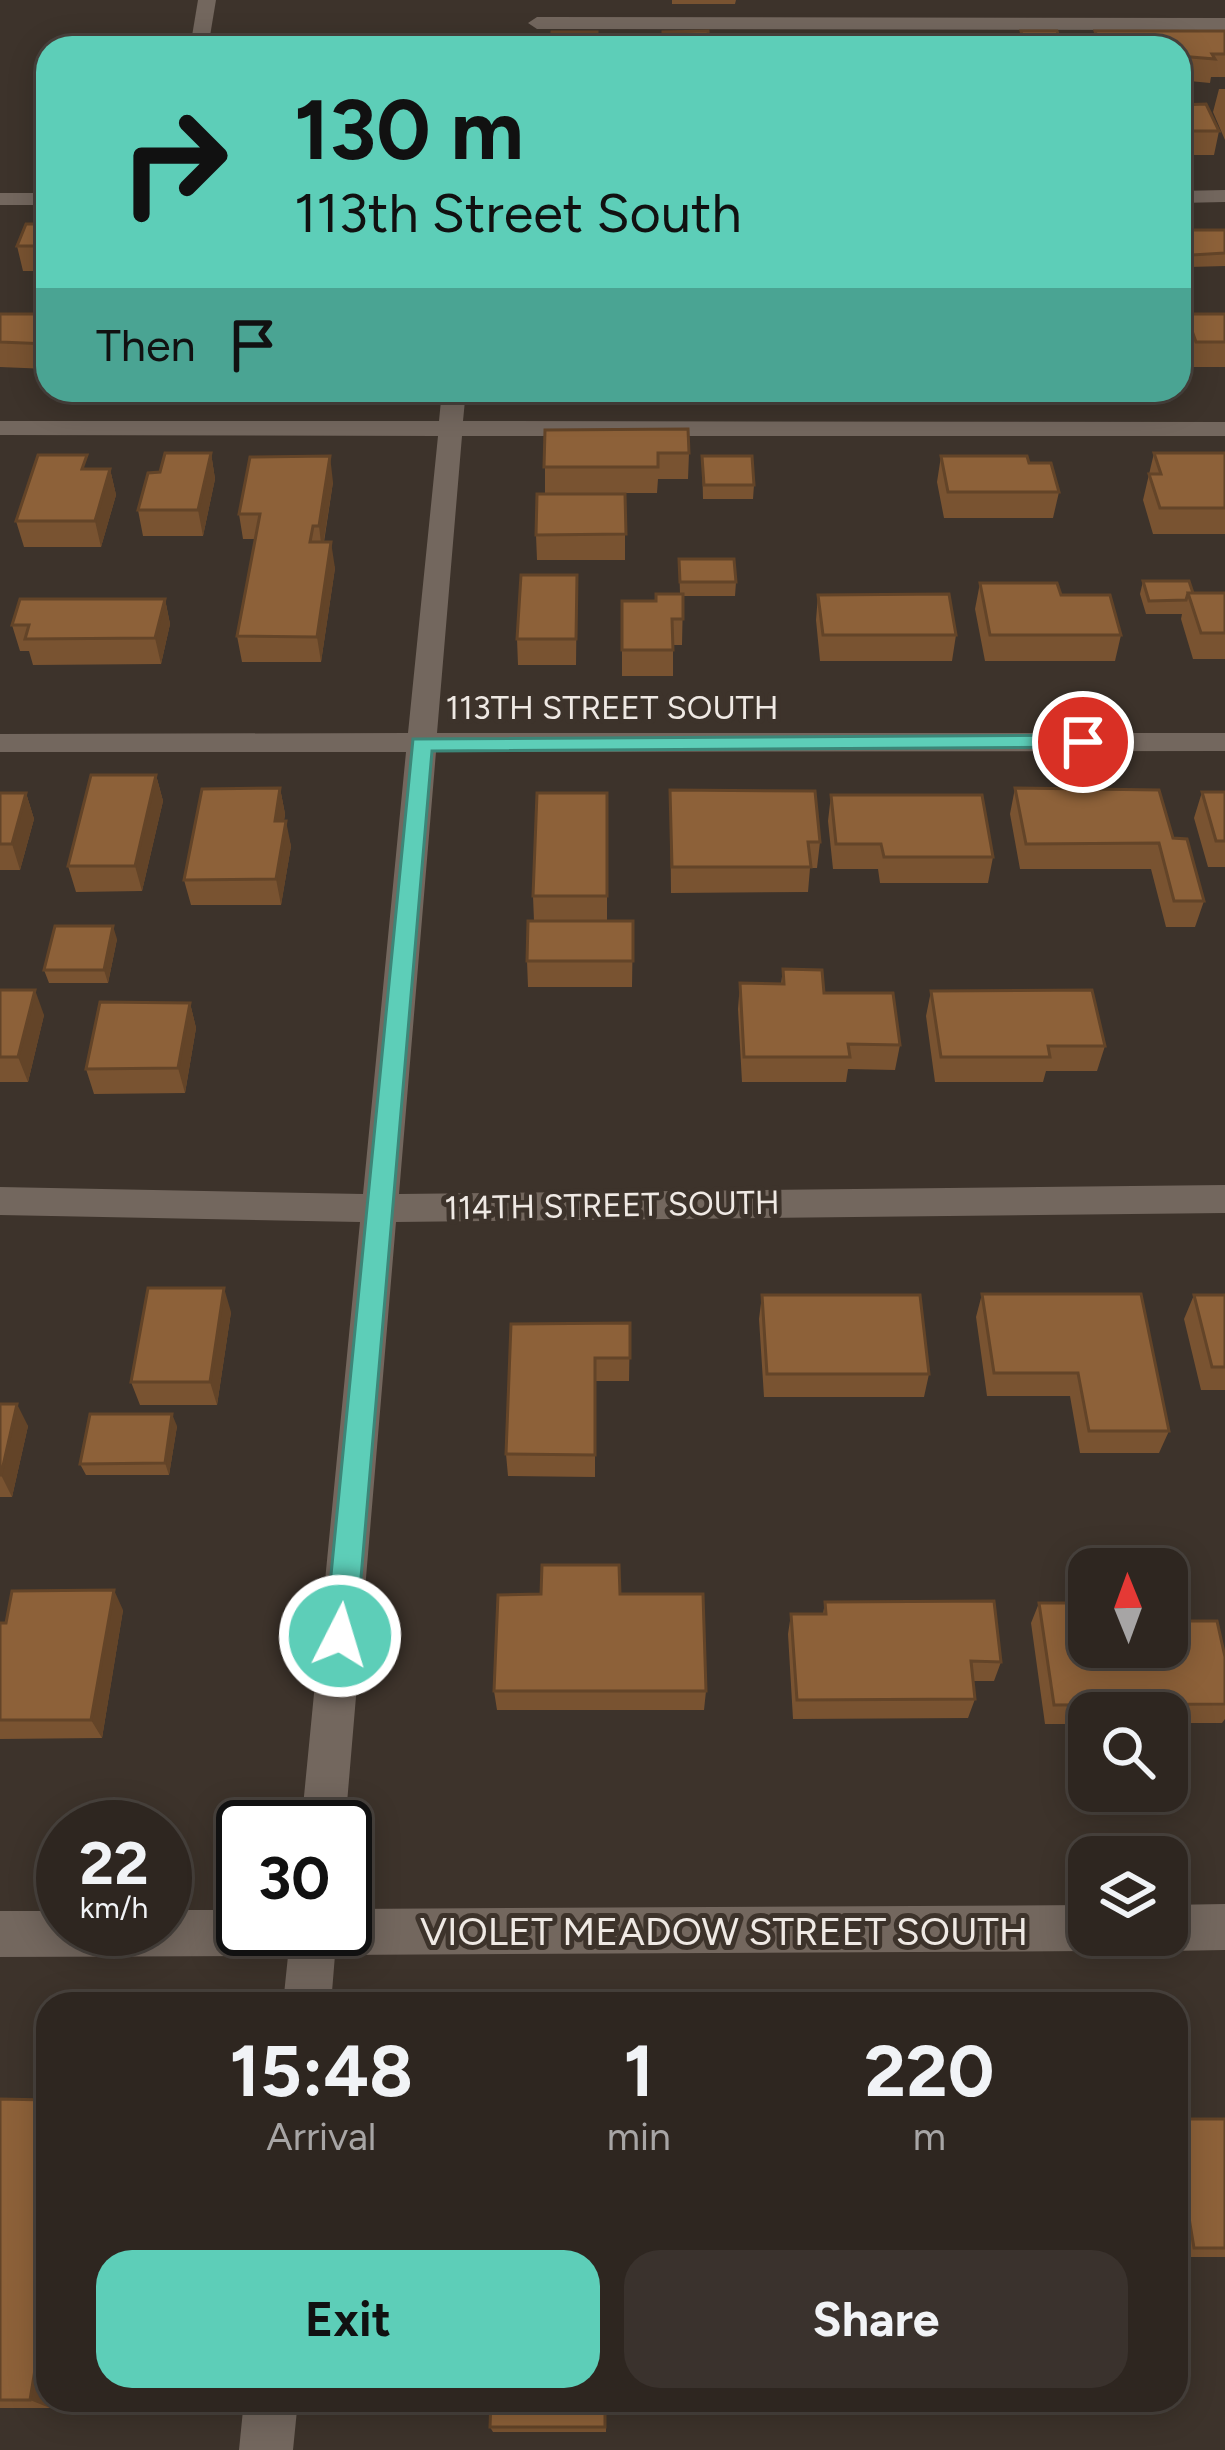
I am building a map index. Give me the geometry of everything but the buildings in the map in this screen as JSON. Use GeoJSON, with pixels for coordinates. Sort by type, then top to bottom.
{"type":"FeatureCollection","features":[{"type":"Feature","properties":{"kind":"street"},"geometry":{"type":"LineString","coordinates":[[201,36],[208,0]]}},
{"type":"Feature","properties":{"kind":"street"},"geometry":{"type":"LineString","coordinates":[[537,23],[1225,24]]}},
{"type":"Feature","properties":{"kind":"street"},"geometry":{"type":"LineString","coordinates":[[1191,196],[1225,196]]}},
{"type":"Feature","properties":{"kind":"street"},"geometry":{"type":"LineString","coordinates":[[0,200],[36,200]]}},
{"type":"Feature","properties":{"kind":"street"},"geometry":{"type":"LineString","coordinates":[[325,1800],[453,402]]}},
{"type":"Feature","properties":{"kind":"street"},"geometry":{"type":"LineString","coordinates":[[0,428],[1225,429]]}},
{"type":"Feature","properties":{"kind":"street","name":"113TH STREET SOUTH"},"geometry":{"type":"LineString","coordinates":[[0,743],[1225,742]]}},
{"type":"Feature","properties":{"kind":"street","name":"114TH STREET SOUTH"},"geometry":{"type":"LineString","coordinates":[[0,1201],[379,1208],[1225,1199]]}},
{"type":"Feature","properties":{"kind":"street"},"geometry":{"type":"LineString","coordinates":[[1188,1928],[1225,1927]]}},
{"type":"Feature","properties":{"kind":"street","name":"VIOLET MEADOW STREET SOUTH"},"geometry":{"type":"LineString","coordinates":[[372,1932],[1068,1928]]}},
{"type":"Feature","properties":{"kind":"street","name":"VIOLET MEADOW STREET SOUTH"},"geometry":{"type":"LineString","coordinates":[[0,1934],[216,1933]]}},
{"type":"Feature","properties":{"kind":"street"},"geometry":{"type":"LineString","coordinates":[[308,1992],[312,1956]]}},
{"type":"Feature","properties":{"kind":"street"},"geometry":{"type":"LineString","coordinates":[[266,2450],[270,2412]]}},
{"type":"Feature","properties":{"kind":"route"},"geometry":{"type":"LineString","coordinates":[[340,1636],[421,744],[1083,742]]}}]}
